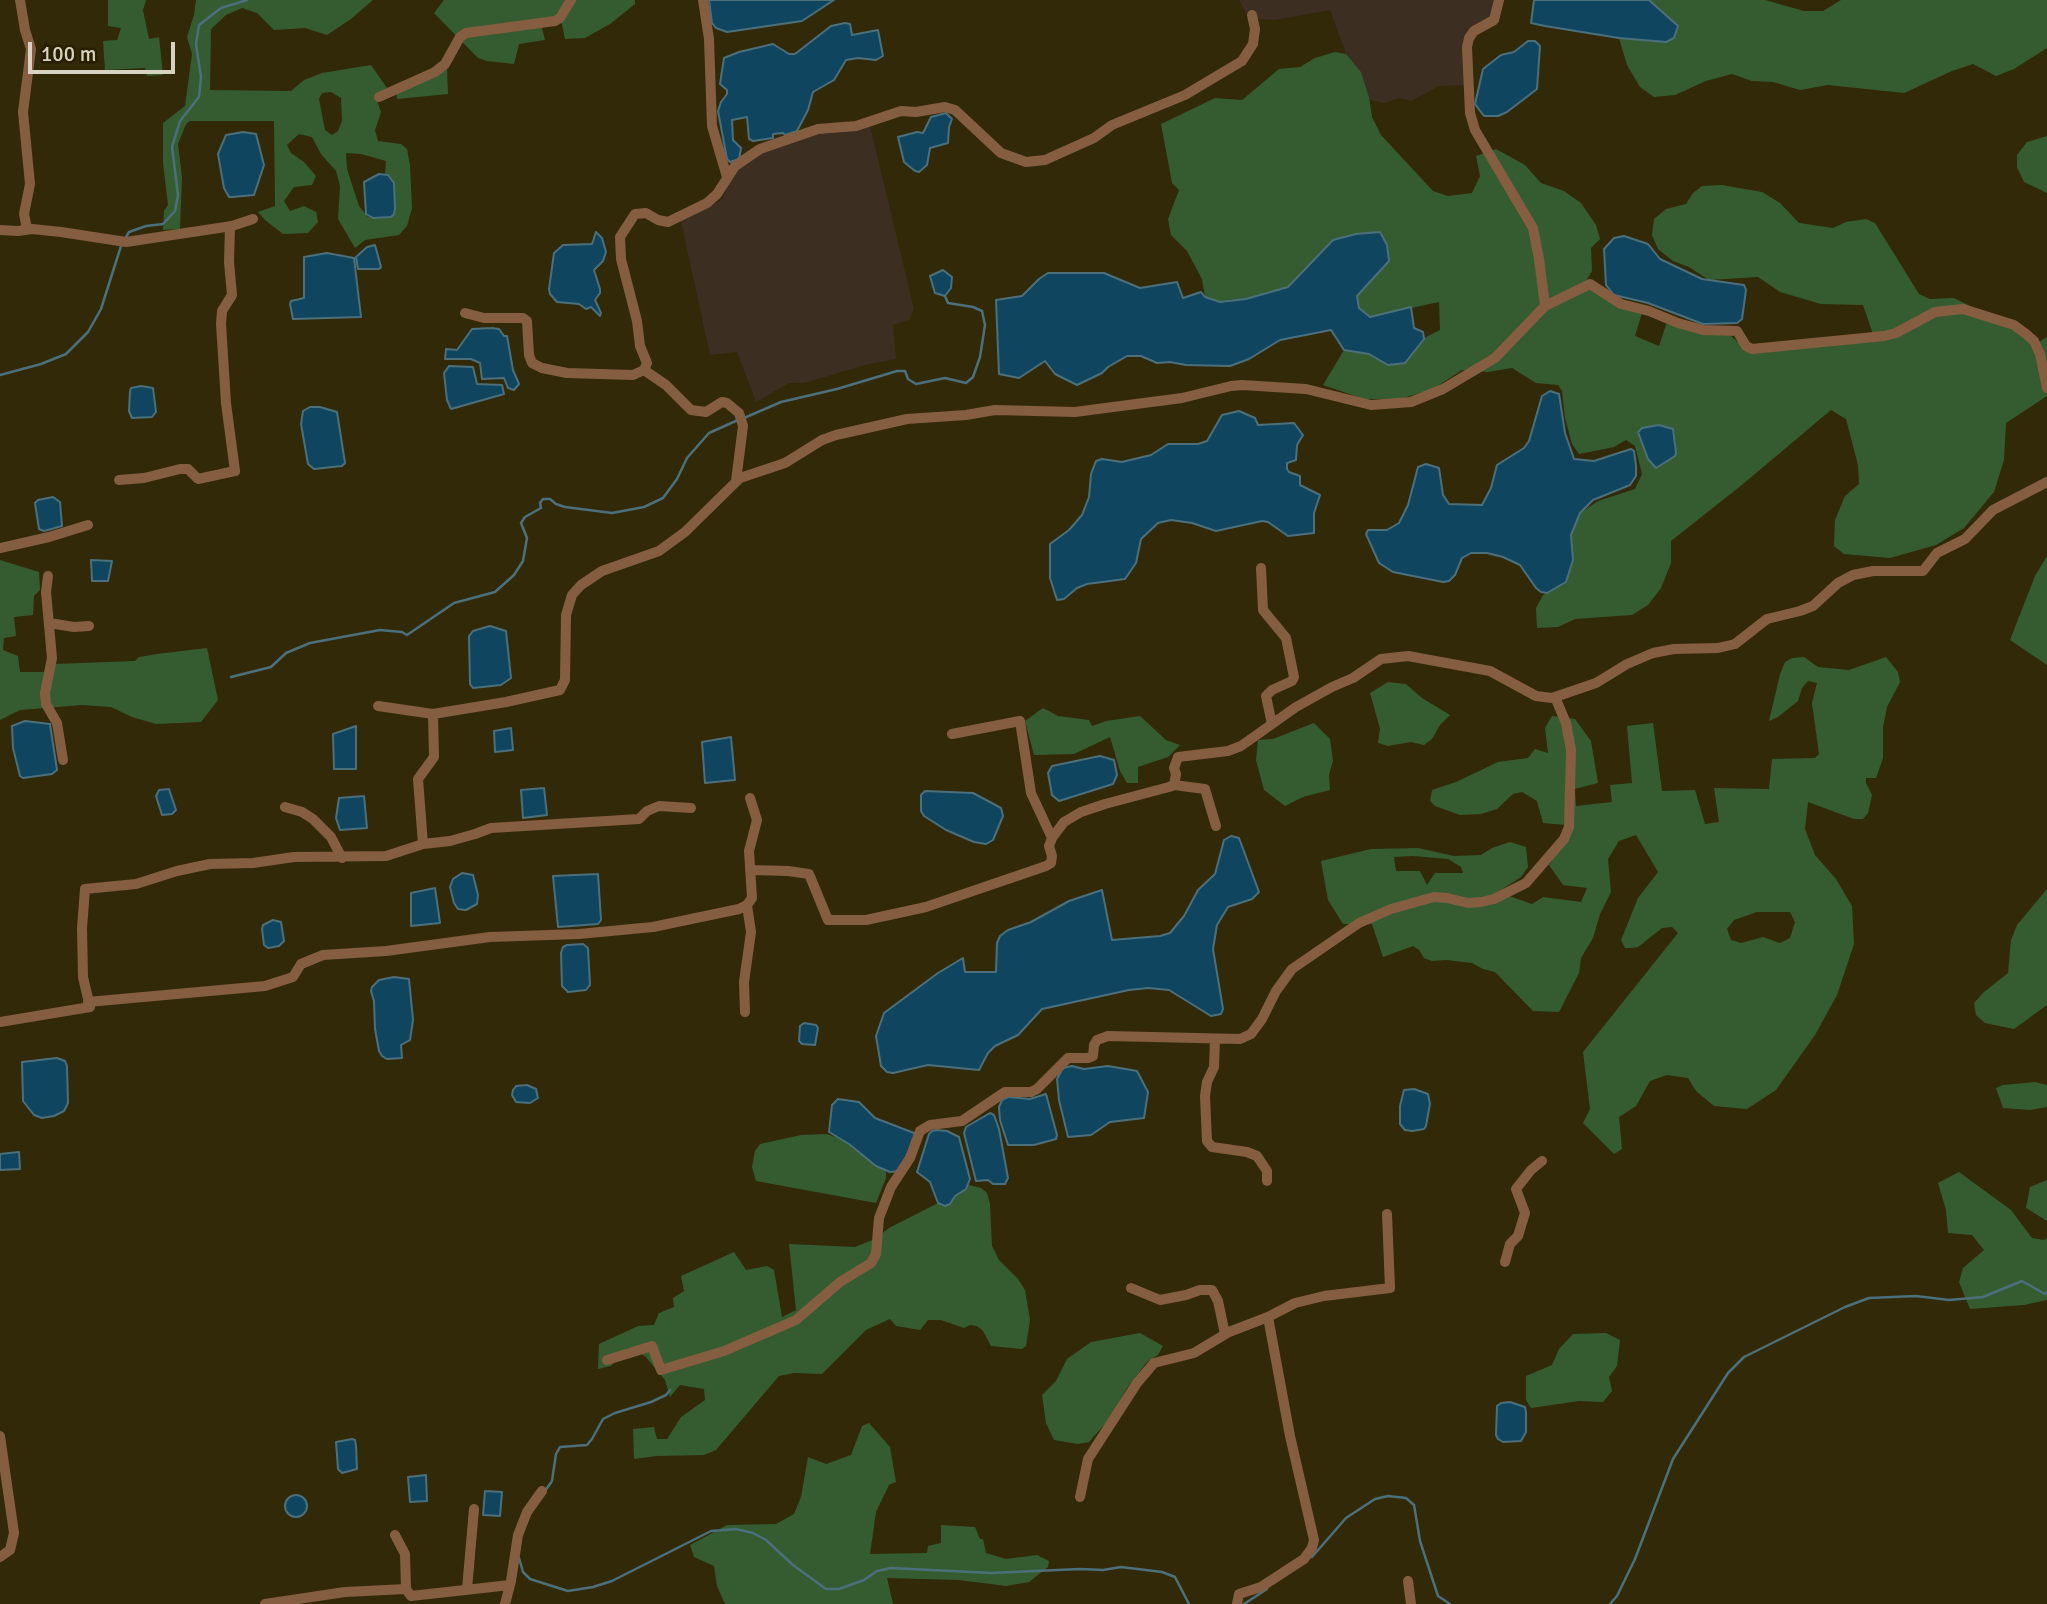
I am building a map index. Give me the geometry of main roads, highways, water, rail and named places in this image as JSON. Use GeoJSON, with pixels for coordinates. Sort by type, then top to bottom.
{"type":"FeatureCollection","features":[{"type":"Feature","properties":{"kind":"water"},"geometry":{"type":"Polygon","coordinates":[[[709,0],[834,0],[802,21],[727,32],[716,28],[712,23],[709,0]]]}},
{"type":"Feature","properties":{"kind":"water"},"geometry":{"type":"Polygon","coordinates":[[[1534,0],[1649,0],[1678,26],[1674,38],[1666,42],[1619,38],[1545,26],[1531,23],[1534,0]]]}},
{"type":"Feature","properties":{"kind":"water"},"geometry":{"type":"Polygon","coordinates":[[[850,24],[852,35],[878,30],[883,56],[876,60],[846,60],[834,80],[813,92],[808,110],[797,131],[785,135],[773,134],[773,138],[753,141],[749,139],[747,117],[732,120],[733,140],[741,148],[739,159],[730,162],[727,159],[718,111],[727,94],[727,90],[720,84],[724,58],[773,44],[789,54],[795,54],[831,26],[850,24]]]}},
{"type":"Feature","properties":{"kind":"water"},"geometry":{"type":"Polygon","coordinates":[[[1528,41],[1535,41],[1540,46],[1537,89],[1507,112],[1498,116],[1484,116],[1475,104],[1483,69],[1501,55],[1514,52],[1528,41]]]}},
{"type":"Feature","properties":{"kind":"water"},"geometry":{"type":"Polygon","coordinates":[[[946,113],[952,119],[948,143],[930,148],[927,165],[919,172],[915,171],[904,162],[898,137],[923,133],[931,117],[946,113]]]}},
{"type":"Feature","properties":{"kind":"water"},"geometry":{"type":"Polygon","coordinates":[[[243,132],[256,134],[264,165],[254,195],[229,197],[224,188],[218,154],[226,135],[243,132]]]}},
{"type":"Feature","properties":{"kind":"water"},"geometry":{"type":"Polygon","coordinates":[[[379,174],[388,175],[394,183],[395,208],[391,217],[373,218],[366,214],[364,182],[379,174]]]}},
{"type":"Feature","properties":{"kind":"water"},"geometry":{"type":"Polygon","coordinates":[[[596,232],[602,238],[606,252],[603,261],[594,270],[600,289],[595,300],[600,316],[591,307],[586,309],[579,304],[557,302],[549,289],[554,253],[563,245],[592,244],[596,232]]]}},
{"type":"Feature","properties":{"kind":"water"},"geometry":{"type":"Polygon","coordinates":[[[1380,232],[1387,245],[1389,261],[1357,296],[1359,308],[1370,317],[1411,307],[1414,328],[1423,332],[1424,339],[1405,363],[1388,365],[1369,354],[1344,350],[1331,330],[1280,340],[1249,359],[1230,366],[1157,363],[1141,356],[1127,356],[1102,373],[1077,385],[1055,374],[1045,361],[1019,378],[999,374],[996,300],[1022,296],[1048,273],[1104,273],[1140,288],[1177,282],[1183,298],[1201,292],[1205,297],[1220,302],[1246,299],[1288,287],[1333,240],[1380,232]]]}},
{"type":"Feature","properties":{"kind":"water"},"geometry":{"type":"Polygon","coordinates":[[[1624,236],[1648,244],[1660,259],[1702,279],[1744,285],[1746,290],[1742,319],[1737,323],[1703,324],[1648,303],[1614,295],[1606,285],[1604,249],[1614,238],[1624,236]]]}},
{"type":"Feature","properties":{"kind":"water"},"geometry":{"type":"Polygon","coordinates":[[[375,245],[381,267],[358,269],[356,257],[367,247],[375,245]]]}},
{"type":"Feature","properties":{"kind":"water"},"geometry":{"type":"Polygon","coordinates":[[[327,253],[354,258],[361,317],[293,319],[291,301],[304,298],[304,257],[327,253]]]}},
{"type":"Feature","properties":{"kind":"water"},"geometry":{"type":"Polygon","coordinates":[[[943,270],[952,277],[951,288],[945,296],[935,293],[930,276],[943,270]]]}},
{"type":"Feature","properties":{"kind":"water"},"geometry":{"type":"Polygon","coordinates":[[[472,329],[499,329],[507,336],[513,370],[519,384],[514,390],[508,388],[504,378],[482,379],[480,363],[471,359],[445,359],[446,349],[457,350],[472,329]]]}},
{"type":"Feature","properties":{"kind":"water"},"geometry":{"type":"Polygon","coordinates":[[[449,366],[473,367],[477,384],[502,385],[504,394],[451,409],[447,400],[444,373],[449,366]]]}},
{"type":"Feature","properties":{"kind":"water"},"geometry":{"type":"Polygon","coordinates":[[[131,388],[153,388],[156,412],[152,417],[132,418],[129,411],[130,391],[131,388]]]}},
{"type":"Feature","properties":{"kind":"water"},"geometry":{"type":"Polygon","coordinates":[[[1550,391],[1559,394],[1565,433],[1574,459],[1594,461],[1631,449],[1634,451],[1636,466],[1636,476],[1630,485],[1593,500],[1580,513],[1571,535],[1573,560],[1566,582],[1547,593],[1541,592],[1520,565],[1487,553],[1471,553],[1462,558],[1455,575],[1449,581],[1443,582],[1393,572],[1379,563],[1366,534],[1368,530],[1387,530],[1399,523],[1408,505],[1418,467],[1426,464],[1439,468],[1443,495],[1449,504],[1482,505],[1491,488],[1497,465],[1524,448],[1529,441],[1542,396],[1550,391]]]}},
{"type":"Feature","properties":{"kind":"water"},"geometry":{"type":"Polygon","coordinates":[[[310,407],[337,412],[345,463],[342,466],[314,469],[308,464],[301,424],[303,411],[310,407]]]}},
{"type":"Feature","properties":{"kind":"water"},"geometry":{"type":"Polygon","coordinates":[[[1239,411],[1255,418],[1258,425],[1294,423],[1303,435],[1297,445],[1296,460],[1287,463],[1287,469],[1300,476],[1300,485],[1320,495],[1314,513],[1314,533],[1288,536],[1268,522],[1262,521],[1216,531],[1171,520],[1158,523],[1141,539],[1136,563],[1125,579],[1087,584],[1077,588],[1064,599],[1057,600],[1050,578],[1050,544],[1069,530],[1082,515],[1089,497],[1091,474],[1096,461],[1102,459],[1122,462],[1151,455],[1168,444],[1198,444],[1207,441],[1222,415],[1239,411]]]}},
{"type":"Feature","properties":{"kind":"water"},"geometry":{"type":"Polygon","coordinates":[[[1659,425],[1673,429],[1676,453],[1656,468],[1648,459],[1638,432],[1642,428],[1659,425]]]}},
{"type":"Feature","properties":{"kind":"water"},"geometry":{"type":"Polygon","coordinates":[[[53,497],[60,502],[62,526],[44,531],[39,529],[35,503],[53,497]]]}},
{"type":"Feature","properties":{"kind":"water"},"geometry":{"type":"Polygon","coordinates":[[[91,560],[112,561],[108,581],[92,581],[91,560]]]}},
{"type":"Feature","properties":{"kind":"water"},"geometry":{"type":"Polygon","coordinates":[[[490,626],[506,631],[511,678],[501,685],[473,688],[470,684],[469,636],[473,631],[490,626]]]}},
{"type":"Feature","properties":{"kind":"water"},"geometry":{"type":"Polygon","coordinates":[[[25,721],[50,724],[57,770],[52,774],[23,778],[20,776],[13,748],[12,726],[25,721]]]}},
{"type":"Feature","properties":{"kind":"water"},"geometry":{"type":"Polygon","coordinates":[[[356,726],[356,769],[334,769],[333,734],[356,726]]]}},
{"type":"Feature","properties":{"kind":"water"},"geometry":{"type":"Polygon","coordinates":[[[511,728],[513,750],[495,752],[494,731],[511,728]]]}},
{"type":"Feature","properties":{"kind":"water"},"geometry":{"type":"Polygon","coordinates":[[[731,737],[735,780],[705,783],[702,742],[731,737]]]}},
{"type":"Feature","properties":{"kind":"water"},"geometry":{"type":"Polygon","coordinates":[[[1100,756],[1114,760],[1117,775],[1113,784],[1059,801],[1052,795],[1048,773],[1052,766],[1100,756]]]}},
{"type":"Feature","properties":{"kind":"water"},"geometry":{"type":"Polygon","coordinates":[[[544,788],[547,815],[523,818],[521,790],[544,788]]]}},
{"type":"Feature","properties":{"kind":"water"},"geometry":{"type":"Polygon","coordinates":[[[169,789],[176,810],[172,814],[162,815],[156,796],[159,790],[169,789]]]}},
{"type":"Feature","properties":{"kind":"water"},"geometry":{"type":"Polygon","coordinates":[[[925,791],[973,793],[1001,808],[1003,816],[993,840],[986,844],[974,842],[946,830],[924,816],[921,811],[921,795],[925,791]]]}},
{"type":"Feature","properties":{"kind":"water"},"geometry":{"type":"Polygon","coordinates":[[[364,796],[367,828],[340,830],[336,818],[339,798],[364,796]]]}},
{"type":"Feature","properties":{"kind":"water"},"geometry":{"type":"Polygon","coordinates":[[[1231,836],[1239,838],[1259,892],[1252,899],[1228,907],[1217,925],[1213,949],[1223,1009],[1221,1014],[1211,1016],[1169,990],[1129,990],[1042,1009],[1018,1035],[995,1046],[979,1070],[928,1065],[893,1073],[887,1072],[881,1066],[876,1036],[884,1013],[963,958],[965,972],[996,972],[997,943],[1000,936],[1069,901],[1102,890],[1112,940],[1170,933],[1184,916],[1198,890],[1215,874],[1224,840],[1231,836]]]}},
{"type":"Feature","properties":{"kind":"water"},"geometry":{"type":"Polygon","coordinates":[[[462,873],[473,875],[478,895],[477,904],[466,910],[458,909],[450,887],[453,879],[462,873]]]}},
{"type":"Feature","properties":{"kind":"water"},"geometry":{"type":"Polygon","coordinates":[[[598,874],[601,920],[598,924],[558,927],[553,876],[598,874]]]}},
{"type":"Feature","properties":{"kind":"water"},"geometry":{"type":"Polygon","coordinates":[[[435,888],[440,923],[411,926],[411,893],[435,888]]]}},
{"type":"Feature","properties":{"kind":"water"},"geometry":{"type":"Polygon","coordinates":[[[273,920],[281,922],[284,941],[279,946],[268,948],[264,945],[262,929],[263,925],[273,920]]]}},
{"type":"Feature","properties":{"kind":"water"},"geometry":{"type":"Polygon","coordinates":[[[583,944],[588,948],[590,985],[586,990],[568,992],[562,986],[561,953],[567,945],[583,944]]]}},
{"type":"Feature","properties":{"kind":"water"},"geometry":{"type":"Polygon","coordinates":[[[394,977],[409,979],[413,1020],[410,1040],[401,1045],[402,1058],[387,1059],[379,1051],[371,991],[379,980],[394,977]]]}},
{"type":"Feature","properties":{"kind":"water"},"geometry":{"type":"Polygon","coordinates":[[[804,1023],[816,1025],[818,1028],[815,1045],[802,1044],[799,1041],[800,1026],[804,1023]]]}},
{"type":"Feature","properties":{"kind":"water"},"geometry":{"type":"Polygon","coordinates":[[[57,1058],[65,1061],[67,1066],[68,1103],[64,1111],[42,1118],[34,1115],[23,1101],[22,1062],[57,1058]]]}},
{"type":"Feature","properties":{"kind":"water"},"geometry":{"type":"Polygon","coordinates":[[[1072,1066],[1084,1069],[1108,1066],[1137,1071],[1148,1092],[1144,1118],[1110,1122],[1091,1135],[1068,1137],[1057,1079],[1063,1068],[1072,1066]]]}},
{"type":"Feature","properties":{"kind":"water"},"geometry":{"type":"Polygon","coordinates":[[[527,1085],[536,1089],[538,1098],[530,1103],[516,1102],[512,1095],[513,1090],[516,1086],[527,1085]]]}},
{"type":"Feature","properties":{"kind":"water"},"geometry":{"type":"Polygon","coordinates":[[[1414,1089],[1428,1094],[1430,1104],[1424,1129],[1412,1131],[1405,1130],[1400,1124],[1400,1106],[1404,1090],[1414,1089]]]}},
{"type":"Feature","properties":{"kind":"water"},"geometry":{"type":"Polygon","coordinates":[[[1046,1094],[1056,1139],[1034,1145],[1008,1145],[1000,1120],[999,1107],[1002,1100],[1008,1097],[1030,1099],[1046,1094]]]}},
{"type":"Feature","properties":{"kind":"water"},"geometry":{"type":"Polygon","coordinates":[[[838,1099],[859,1102],[875,1118],[914,1133],[916,1137],[899,1171],[890,1172],[876,1166],[829,1132],[832,1105],[838,1099]]]}},
{"type":"Feature","properties":{"kind":"water"},"geometry":{"type":"Polygon","coordinates":[[[990,1113],[994,1115],[999,1129],[1008,1178],[1005,1184],[993,1184],[988,1180],[976,1181],[964,1133],[966,1127],[990,1113]]]}},
{"type":"Feature","properties":{"kind":"water"},"geometry":{"type":"Polygon","coordinates":[[[937,1130],[959,1137],[970,1179],[966,1189],[945,1206],[938,1203],[930,1182],[917,1172],[929,1134],[937,1130]]]}},
{"type":"Feature","properties":{"kind":"water"},"geometry":{"type":"Polygon","coordinates":[[[19,1152],[20,1169],[0,1170],[0,1154],[19,1152]]]}},
{"type":"Feature","properties":{"kind":"water"},"geometry":{"type":"Polygon","coordinates":[[[1510,1402],[1525,1407],[1526,1432],[1521,1441],[1503,1442],[1496,1435],[1497,1406],[1510,1402]]]}},
{"type":"Feature","properties":{"kind":"water"},"geometry":{"type":"Polygon","coordinates":[[[355,1440],[356,1446],[357,1469],[342,1473],[338,1469],[336,1442],[355,1440]]]}},
{"type":"Feature","properties":{"kind":"water"},"geometry":{"type":"Polygon","coordinates":[[[426,1475],[427,1501],[410,1502],[408,1477],[426,1475]]]}},
{"type":"Feature","properties":{"kind":"water"},"geometry":{"type":"Polygon","coordinates":[[[485,1491],[502,1492],[500,1516],[483,1515],[485,1491]]]}},
{"type":"Feature","properties":{"kind":"water"},"geometry":{"type":"Polygon","coordinates":[[[296,1495],[304,1498],[307,1506],[304,1514],[296,1517],[288,1514],[285,1506],[288,1498],[296,1495]]]}},
{"type":"Feature","properties":{"kind":"waterway"},"geometry":{"type":"LineString","coordinates":[[126,237],[129,232],[146,226],[163,224],[175,211],[178,195],[172,147],[180,121],[199,97],[201,77],[196,44],[199,25],[221,8],[247,0]]}},
{"type":"Feature","properties":{"kind":"waterway"},"geometry":{"type":"LineString","coordinates":[[0,375],[66,354],[88,332],[101,309],[121,246]]}},
{"type":"Feature","properties":{"kind":"waterway"},"geometry":{"type":"LineString","coordinates":[[744,418],[781,402],[897,371],[905,371],[908,379],[916,384],[945,378],[966,383],[973,377],[980,357],[985,325],[982,311],[948,303],[945,296]]}},
{"type":"Feature","properties":{"kind":"waterway"},"geometry":{"type":"LineString","coordinates":[[231,677],[271,667],[286,653],[310,643],[380,630],[407,635],[454,603],[495,592],[514,575],[523,561],[527,538],[521,523],[525,517],[541,508],[543,499],[550,499],[565,507],[612,513],[644,507],[663,498],[677,479],[687,458],[709,433],[738,420]]}},
{"type":"Feature","properties":{"kind":"waterway"},"geometry":{"type":"LineString","coordinates":[[1610,1604],[1617,1596],[1635,1559],[1673,1459],[1728,1373],[1744,1357],[1845,1307],[1869,1298],[1916,1296],[1949,1300],[1983,1297],[2022,1281],[2045,1294],[2047,1292]]}},
{"type":"Feature","properties":{"kind":"waterway"},"geometry":{"type":"LineString","coordinates":[[545,1491],[552,1481],[556,1454],[560,1447],[587,1445],[603,1419],[651,1402],[670,1390]]}},
{"type":"Feature","properties":{"kind":"waterway"},"geometry":{"type":"LineString","coordinates":[[1312,1557],[1346,1518],[1375,1499],[1388,1496],[1406,1498],[1414,1505],[1420,1541],[1438,1596],[1450,1604]]}},
{"type":"Feature","properties":{"kind":"waterway"},"geometry":{"type":"LineString","coordinates":[[519,1558],[523,1572],[530,1579],[568,1591],[612,1581],[711,1531],[736,1529],[766,1540],[793,1565],[826,1589],[839,1589],[864,1580],[877,1571],[891,1568],[991,1573],[1103,1570],[1121,1567],[1162,1572],[1175,1577],[1189,1604]]}},
{"type":"Feature","properties":{"kind":"waterway"},"geometry":{"type":"LineString","coordinates":[[1244,1604],[1267,1589]]}}]}
